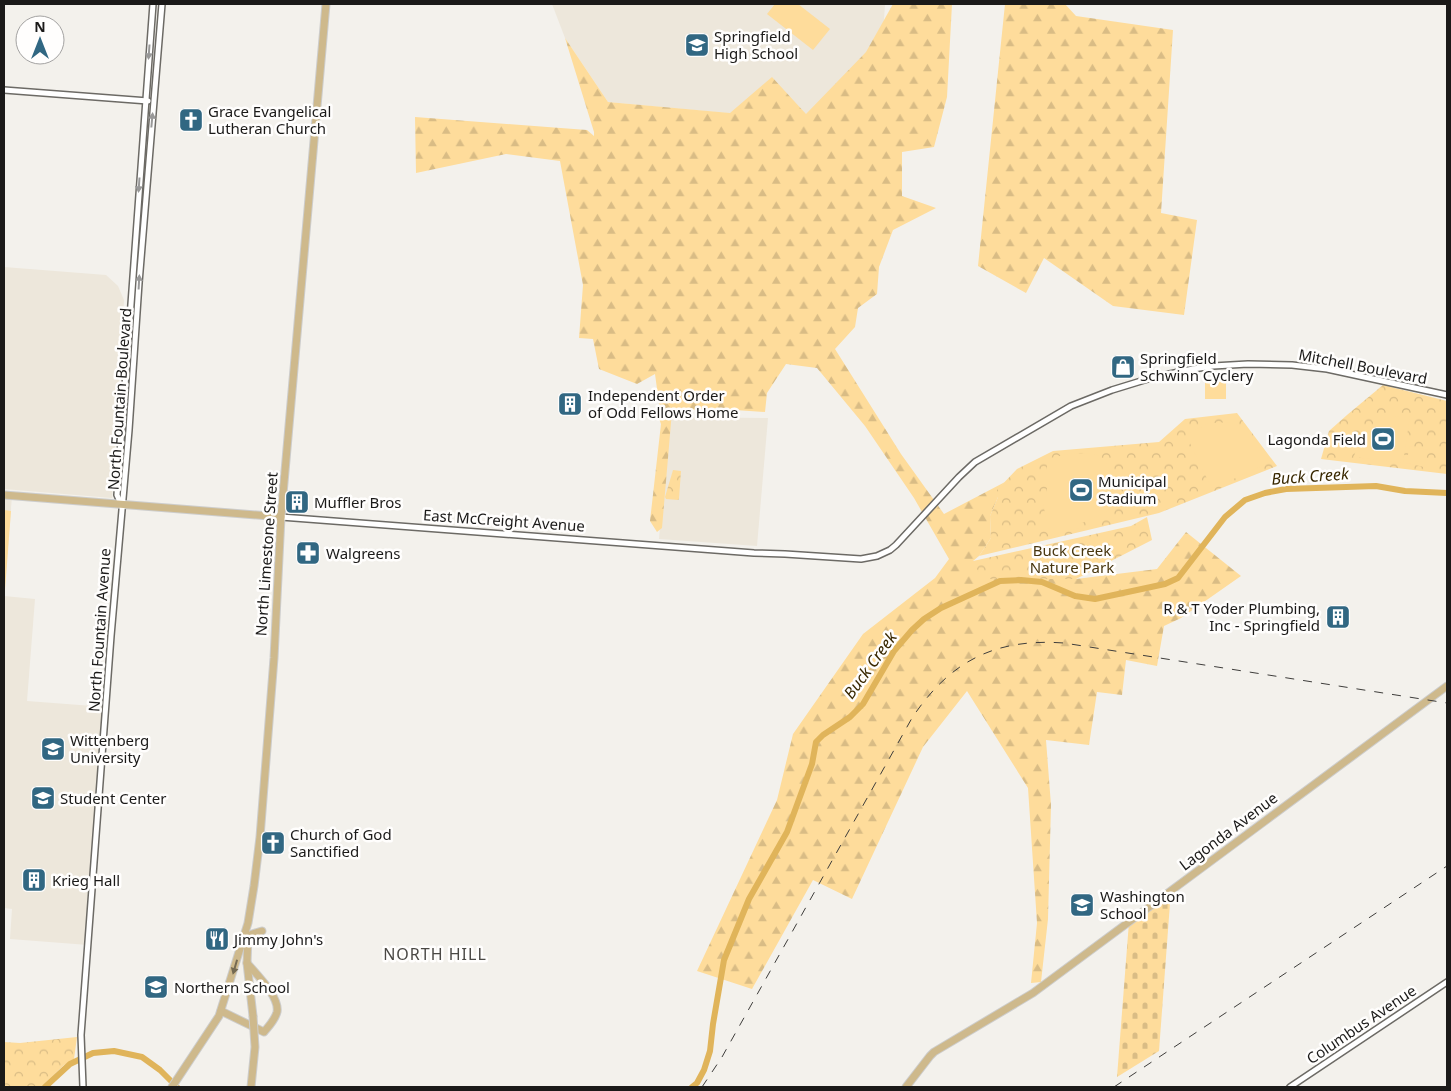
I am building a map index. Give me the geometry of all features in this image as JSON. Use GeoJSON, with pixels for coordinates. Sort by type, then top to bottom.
{"type":"FeatureCollection","features":[{"type":"Feature","properties":{"kind":"main road","name":"North Limestone Street"},"geometry":{"type":"LineString","coordinates":[[172,1087],[211,1030],[221,1010],[248,923],[260,837],[274,658],[281,517],[326,4]]}},
{"type":"Feature","properties":{"kind":"main road","name":"East McCreight Avenue"},"geometry":{"type":"LineString","coordinates":[[4,495],[281,517]]}},
{"type":"Feature","properties":{"kind":"main road","name":"Lagonda Avenue"},"geometry":{"type":"LineString","coordinates":[[906,1087],[934,1052],[1033,992],[1447,686]]}},
{"type":"Feature","properties":{"kind":"main road"},"geometry":{"type":"LineString","coordinates":[[248,923],[247,962],[255,1047],[251,1087]]}},
{"type":"Feature","properties":{"kind":"main road"},"geometry":{"type":"LineString","coordinates":[[247,942],[252,934],[262,930]]}},
{"type":"Feature","properties":{"kind":"main road"},"geometry":{"type":"LineString","coordinates":[[221,1010],[264,1032],[275,1016],[277,1004],[273,996],[247,962]]}},
{"type":"Feature","properties":{"kind":"street","name":"North Fountain Boulevard"},"geometry":{"type":"LineString","coordinates":[[122,504],[117,495],[153,4]]}},
{"type":"Feature","properties":{"kind":"street","name":"North Fountain Boulevard"},"geometry":{"type":"LineString","coordinates":[[122,504],[162,4]]}},
{"type":"Feature","properties":{"kind":"street"},"geometry":{"type":"LineString","coordinates":[[4,90],[153,102]]}},
{"type":"Feature","properties":{"kind":"street","name":"Mitchell Boulevard"},"geometry":{"type":"LineString","coordinates":[[824,556],[860,559],[884,554],[896,546],[959,477],[981,458],[1071,406],[1112,390],[1151,378],[1216,366],[1248,364],[1292,365],[1327,369],[1447,395]]}},
{"type":"Feature","properties":{"kind":"street","name":"North Fountain Avenue"},"geometry":{"type":"LineString","coordinates":[[83,1087],[81,1035],[122,504]]}},
{"type":"Feature","properties":{"kind":"street","name":"East McCreight Avenue"},"geometry":{"type":"LineString","coordinates":[[281,517],[754,553],[824,556]]}},
{"type":"Feature","properties":{"kind":"street","name":"Columbus Avenue"},"geometry":{"type":"LineString","coordinates":[[1290,1087],[1447,982]]}},
{"type":"Feature","properties":{"kind":"shaded area"},"geometry":{"type":"Polygon","coordinates":[[[552,4],[885,4],[877,127],[608,102],[565,38],[552,4]]]}},
{"type":"Feature","properties":{"kind":"shaded area"},"geometry":{"type":"Polygon","coordinates":[[[4,267],[106,275],[118,286],[124,300],[112,498],[4,489],[4,267]]]}},
{"type":"Feature","properties":{"kind":"shaded area"},"geometry":{"type":"Polygon","coordinates":[[[669,417],[768,418],[757,546],[659,539],[669,417]]]}},
{"type":"Feature","properties":{"kind":"shaded area"},"geometry":{"type":"Polygon","coordinates":[[[4,495],[12,496],[4,596],[4,495]]]}},
{"type":"Feature","properties":{"kind":"shaded area","name":"Wittenberg University"},"geometry":{"type":"Polygon","coordinates":[[[4,596],[35,599],[27,701],[106,707],[88,945],[10,939],[12,909],[4,908],[4,596]]]}},
{"type":"Feature","properties":{"kind":"green space"},"geometry":{"type":"Polygon","coordinates":[[[775,4],[798,4],[830,29],[813,50],[767,14],[775,4]]]}},
{"type":"Feature","properties":{"kind":"green space"},"geometry":{"type":"Polygon","coordinates":[[[893,4],[952,4],[947,97],[934,147],[902,152],[902,196],[936,208],[893,230],[879,267],[877,294],[858,308],[855,327],[835,349],[901,454],[944,514],[1005,482],[999,489],[998,497],[990,516],[991,538],[979,556],[973,561],[1076,579],[1157,569],[1186,532],[1241,576],[1181,618],[1164,626],[1157,666],[1126,660],[1122,695],[1097,692],[1089,745],[1046,740],[1051,805],[1048,919],[1041,982],[1031,983],[1037,923],[1028,788],[967,691],[923,747],[852,899],[813,880],[752,989],[697,971],[777,800],[793,734],[863,634],[935,578],[949,559],[914,498],[865,426],[817,368],[786,364],[767,393],[765,412],[720,409],[672,411],[662,528],[657,532],[650,521],[661,424],[657,413],[660,411],[655,374],[637,384],[599,369],[593,339],[579,338],[583,285],[560,161],[506,154],[416,173],[415,117],[587,130],[594,136],[565,38],[608,102],[730,113],[772,77],[806,114],[866,52],[893,4]]]}},
{"type":"Feature","properties":{"kind":"green space"},"geometry":{"type":"Polygon","coordinates":[[[1005,4],[1065,4],[1076,16],[1173,30],[1161,213],[1197,220],[1184,315],[1113,306],[1044,258],[1026,293],[978,266],[1005,4]]]}},
{"type":"Feature","properties":{"kind":"green space"},"geometry":{"type":"Polygon","coordinates":[[[1205,382],[1226,382],[1226,399],[1205,399],[1205,382]]]}},
{"type":"Feature","properties":{"kind":"green space"},"geometry":{"type":"Polygon","coordinates":[[[1383,385],[1447,401],[1447,474],[1321,459],[1329,431],[1383,385]]]}},
{"type":"Feature","properties":{"kind":"green space"},"geometry":{"type":"Polygon","coordinates":[[[1237,413],[1277,466],[1159,513],[979,556],[991,538],[990,516],[998,497],[997,490],[1017,469],[1053,451],[1159,442],[1185,419],[1237,413]]]}},
{"type":"Feature","properties":{"kind":"green space","name":"Lagonda Field"},"geometry":{"type":"Polygon","coordinates":[[[1399,416],[1410,416],[1403,463],[1354,457],[1359,440],[1369,428],[1382,420],[1399,416]]]}},
{"type":"Feature","properties":{"kind":"green space"},"geometry":{"type":"Polygon","coordinates":[[[1209,423],[1230,423],[1243,428],[1254,438],[1268,463],[1212,489],[1186,435],[1209,423]]]}},
{"type":"Feature","properties":{"kind":"green space"},"geometry":{"type":"Polygon","coordinates":[[[1410,446],[1428,450],[1424,467],[1406,463],[1410,446]]]}},
{"type":"Feature","properties":{"kind":"green space","name":"Municipal Stadium"},"geometry":{"type":"Polygon","coordinates":[[[1086,453],[1098,455],[1105,461],[1114,480],[1120,505],[1079,524],[1079,528],[1050,535],[1043,504],[1047,504],[1047,459],[1068,454],[1086,453]]]}},
{"type":"Feature","properties":{"kind":"green space"},"geometry":{"type":"Polygon","coordinates":[[[673,470],[681,471],[678,500],[666,499],[665,497],[673,470]]]}},
{"type":"Feature","properties":{"kind":"green space"},"geometry":{"type":"Polygon","coordinates":[[[4,510],[11,511],[4,603],[4,510]]]}},
{"type":"Feature","properties":{"kind":"green space","name":"Buck Creek Nature Park"},"geometry":{"type":"Polygon","coordinates":[[[1147,517],[1152,540],[1076,579],[982,579],[973,561],[1131,526],[1147,517]]]}},
{"type":"Feature","properties":{"kind":"green space"},"geometry":{"type":"Polygon","coordinates":[[[1171,890],[1159,1051],[1117,1077],[1129,922],[1171,890]]]}},
{"type":"Feature","properties":{"kind":"green space"},"geometry":{"type":"Polygon","coordinates":[[[77,1037],[74,1059],[64,1065],[41,1087],[4,1087],[4,1042],[20,1043],[77,1037]]]}},
{"type":"Feature","properties":{"kind":"waterway","name":"Buck Creek"},"geometry":{"type":"LineString","coordinates":[[692,1087],[697,1083],[704,1070],[710,1051],[724,960],[749,899],[787,832],[812,764],[816,742],[850,717],[863,704],[894,651],[924,619],[941,608],[1000,581],[1042,582],[1075,596],[1095,599],[1165,584],[1178,578],[1225,517],[1245,500],[1265,493],[1286,489],[1376,486],[1405,491],[1447,493]]}},
{"type":"Feature","properties":{"kind":"waterway","name":"Buck Creek"},"geometry":{"type":"LineString","coordinates":[[45,1087],[70,1064],[93,1053],[114,1051],[142,1057],[160,1070],[177,1087]]}},
{"type":"Feature","properties":{"kind":"railway"},"geometry":{"type":"LineString","coordinates":[[702,1087],[722,1057],[912,718],[942,682],[976,657],[1016,645],[1039,642],[1064,643],[1447,703]]}},
{"type":"Feature","properties":{"kind":"railway"},"geometry":{"type":"LineString","coordinates":[[1114,1087],[1447,866]]}},
{"type":"Feature","properties":{"kind":"place","name":"Springfield High School"},"geometry":{"type":"Point","coordinates":[697,45]}},
{"type":"Feature","properties":{"kind":"place","name":"Grace Evangelical Lutheran Church"},"geometry":{"type":"Point","coordinates":[191,120]}},
{"type":"Feature","properties":{"kind":"place","name":"Springfield Schwinn Cyclery"},"geometry":{"type":"Point","coordinates":[1123,367]}},
{"type":"Feature","properties":{"kind":"place","name":"Independent Order of Odd Fellows Home"},"geometry":{"type":"Point","coordinates":[570,404]}},
{"type":"Feature","properties":{"kind":"place","name":"Lagonda Field"},"geometry":{"type":"Point","coordinates":[1383,439]}},
{"type":"Feature","properties":{"kind":"place","name":"Municipal Stadium"},"geometry":{"type":"Point","coordinates":[1081,490]}},
{"type":"Feature","properties":{"kind":"place","name":"Muffler Bros"},"geometry":{"type":"Point","coordinates":[297,502]}},
{"type":"Feature","properties":{"kind":"place","name":"Walgreens"},"geometry":{"type":"Point","coordinates":[308,553]}},
{"type":"Feature","properties":{"kind":"place","name":"R & T Yoder Plumbing, Inc - Springfield"},"geometry":{"type":"Point","coordinates":[1338,617]}},
{"type":"Feature","properties":{"kind":"place","name":"Wittenberg University"},"geometry":{"type":"Point","coordinates":[53,749]}},
{"type":"Feature","properties":{"kind":"place","name":"Student Center"},"geometry":{"type":"Point","coordinates":[43,798]}},
{"type":"Feature","properties":{"kind":"place","name":"Church of God Sanctified"},"geometry":{"type":"Point","coordinates":[273,843]}},
{"type":"Feature","properties":{"kind":"place","name":"Krieg Hall"},"geometry":{"type":"Point","coordinates":[34,880]}},
{"type":"Feature","properties":{"kind":"place","name":"Washington School"},"geometry":{"type":"Point","coordinates":[1082,905]}},
{"type":"Feature","properties":{"kind":"place","name":"Jimmy John's"},"geometry":{"type":"Point","coordinates":[217,939]}},
{"type":"Feature","properties":{"kind":"place","name":"Northern School"},"geometry":{"type":"Point","coordinates":[156,987]}},
{"type":"Feature","properties":{"kind":"district","name":"NORTH HILL"},"geometry":{"type":"Point","coordinates":[435,954]}}]}
